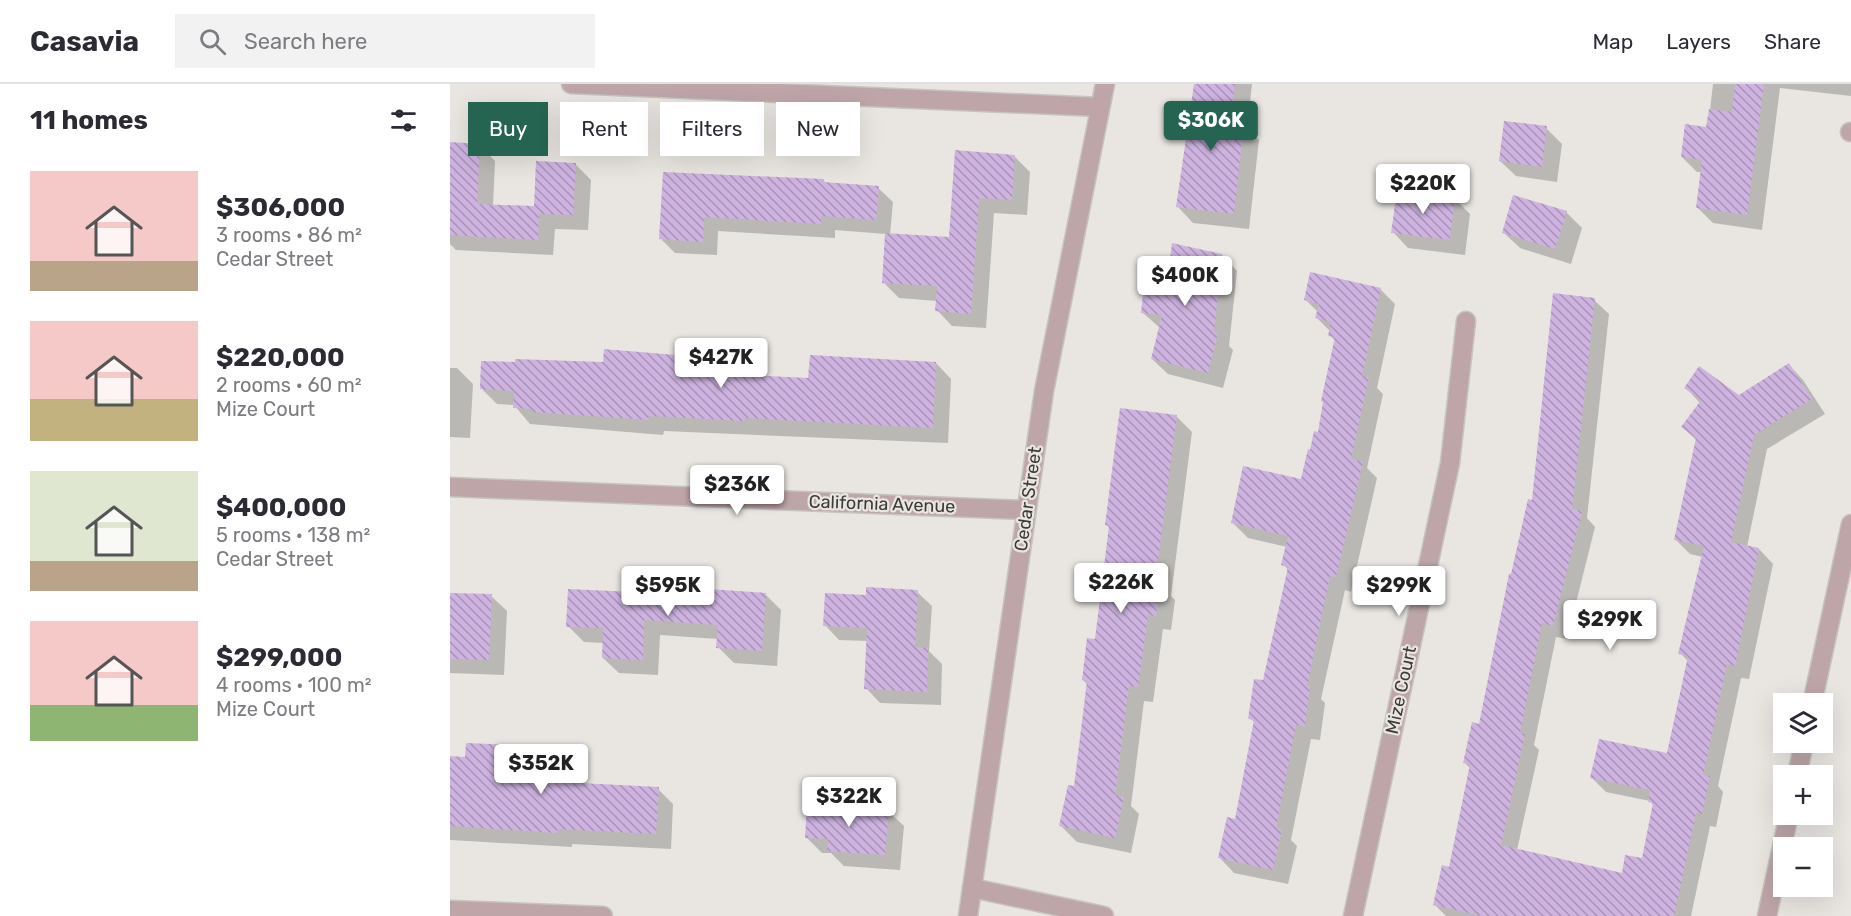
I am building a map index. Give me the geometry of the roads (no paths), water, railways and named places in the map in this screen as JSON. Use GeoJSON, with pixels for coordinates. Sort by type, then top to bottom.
{"type":"FeatureCollection","features":[{"type":"Feature","properties":{"kind":"street"},"geometry":{"type":"LineString","coordinates":[[571,84],[1100,107]]}},
{"type":"Feature","properties":{"kind":"street","name":"Cedar Street"},"geometry":{"type":"LineString","coordinates":[[968,916],[1044,391],[1105,84]]}},
{"type":"Feature","properties":{"kind":"street","name":"Mize Court"},"geometry":{"type":"LineString","coordinates":[[1353,916],[1450,463],[1466,321]]}},
{"type":"Feature","properties":{"kind":"street","name":"California Avenue"},"geometry":{"type":"LineString","coordinates":[[450,486],[1026,510]]}},
{"type":"Feature","properties":{"kind":"street"},"geometry":{"type":"LineString","coordinates":[[1814,693],[1851,524]]}},
{"type":"Feature","properties":{"kind":"street"},"geometry":{"type":"LineString","coordinates":[[1767,916],[1787,825]]}},
{"type":"Feature","properties":{"kind":"street"},"geometry":{"type":"LineString","coordinates":[[972,888],[1104,916]]}},
{"type":"Feature","properties":{"kind":"street"},"geometry":{"type":"LineString","coordinates":[[450,910],[603,916]]}}]}
